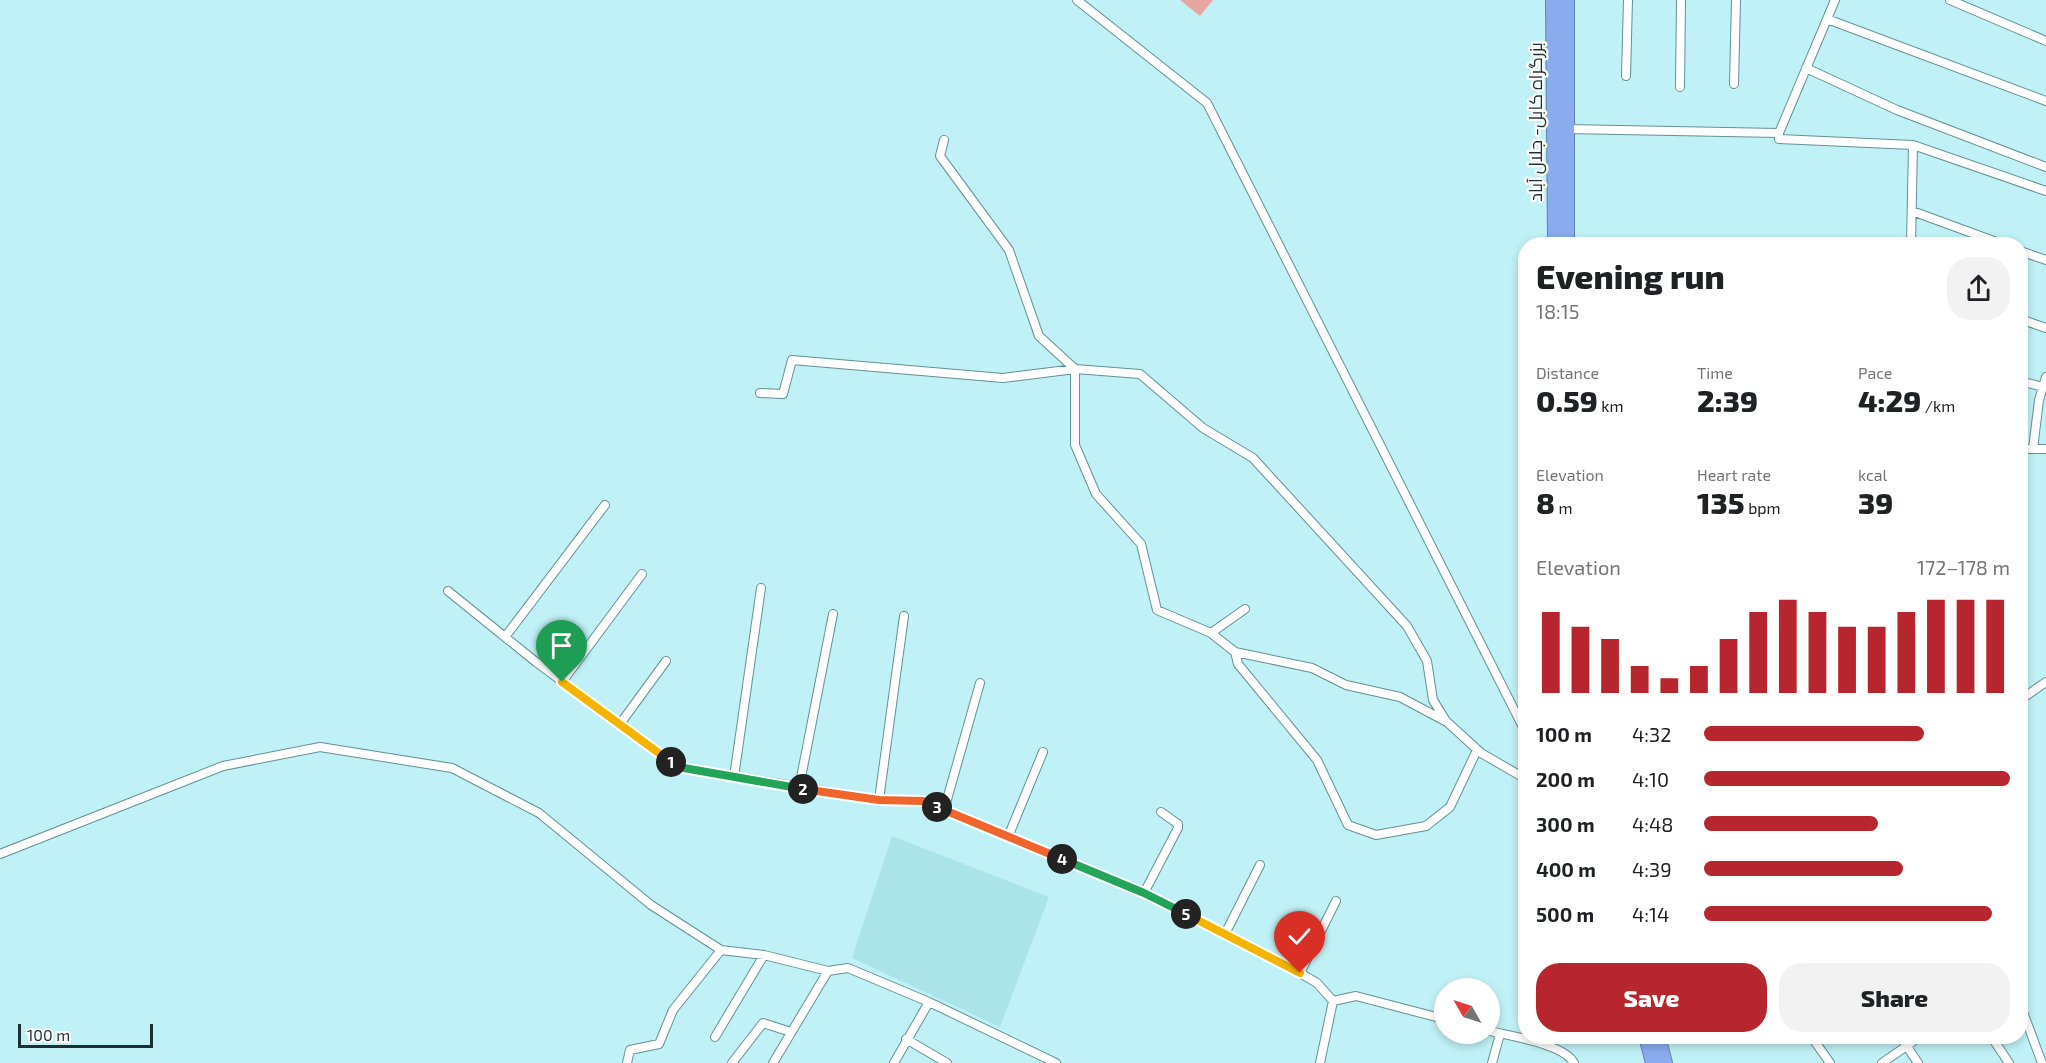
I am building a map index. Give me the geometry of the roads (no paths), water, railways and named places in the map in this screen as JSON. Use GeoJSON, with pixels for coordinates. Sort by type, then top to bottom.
{"type":"FeatureCollection","features":[{"type":"Feature","properties":{"kind":"highway","name":"بزرگراه کابل- جلال آباد"},"geometry":{"type":"LineString","coordinates":[[1553,0],[1568,237]]}},
{"type":"Feature","properties":{"kind":"highway","name":"بزرگراه کابل- جلال آباد"},"geometry":{"type":"LineString","coordinates":[[1555,237],[1567,0]]}},
{"type":"Feature","properties":{"kind":"highway"},"geometry":{"type":"LineString","coordinates":[[1648,1044],[1653,1063]]}},
{"type":"Feature","properties":{"kind":"highway"},"geometry":{"type":"LineString","coordinates":[[1660,1044],[1665,1063]]}},
{"type":"Feature","properties":{"kind":"street"},"geometry":{"type":"LineString","coordinates":[[1077,0],[1207,103],[1518,717]]}},
{"type":"Feature","properties":{"kind":"street"},"geometry":{"type":"LineString","coordinates":[[1626,76],[1628,0]]}},
{"type":"Feature","properties":{"kind":"street"},"geometry":{"type":"LineString","coordinates":[[1680,87],[1681,0]]}},
{"type":"Feature","properties":{"kind":"street"},"geometry":{"type":"LineString","coordinates":[[1734,84],[1736,0]]}},
{"type":"Feature","properties":{"kind":"street"},"geometry":{"type":"LineString","coordinates":[[1835,0],[1779,133],[1779,139],[1913,146],[2046,191]]}},
{"type":"Feature","properties":{"kind":"street"},"geometry":{"type":"LineString","coordinates":[[1950,0],[2046,41]]}},
{"type":"Feature","properties":{"kind":"street"},"geometry":{"type":"LineString","coordinates":[[1827,19],[2046,101]]}},
{"type":"Feature","properties":{"kind":"street"},"geometry":{"type":"LineString","coordinates":[[1806,68],[1897,111],[2046,167]]}},
{"type":"Feature","properties":{"kind":"street"},"geometry":{"type":"LineString","coordinates":[[1561,130],[1779,133]]}},
{"type":"Feature","properties":{"kind":"street"},"geometry":{"type":"LineString","coordinates":[[944,140],[940,156],[1009,249],[1039,336],[1075,369],[1075,446],[1096,494],[1141,544],[1157,610],[1211,633],[1235,652],[1312,668],[1346,685],[1400,697],[1446,721]]}},
{"type":"Feature","properties":{"kind":"street"},"geometry":{"type":"LineString","coordinates":[[1911,237],[1913,146]]}},
{"type":"Feature","properties":{"kind":"street"},"geometry":{"type":"LineString","coordinates":[[1912,211],[1983,237]]}},
{"type":"Feature","properties":{"kind":"street"},"geometry":{"type":"LineString","coordinates":[[2028,254],[2046,260]]}},
{"type":"Feature","properties":{"kind":"street"},"geometry":{"type":"LineString","coordinates":[[2028,322],[2046,328]]}},
{"type":"Feature","properties":{"kind":"street"},"geometry":{"type":"LineString","coordinates":[[760,393],[783,394],[792,360],[1003,378],[1075,369],[1140,374],[1203,428],[1253,458],[1407,626],[1426,661],[1433,700],[1446,721],[1477,750],[1518,774]]}},
{"type":"Feature","properties":{"kind":"street"},"geometry":{"type":"LineString","coordinates":[[2028,381],[2045,381],[2034,449]]}},
{"type":"Feature","properties":{"kind":"street"},"geometry":{"type":"LineString","coordinates":[[2028,449],[2046,449]]}},
{"type":"Feature","properties":{"kind":"street"},"geometry":{"type":"LineString","coordinates":[[505,637],[605,505]]}},
{"type":"Feature","properties":{"kind":"street"},"geometry":{"type":"LineString","coordinates":[[562,682],[642,574]]}},
{"type":"Feature","properties":{"kind":"street"},"geometry":{"type":"LineString","coordinates":[[734,777],[761,588]]}},
{"type":"Feature","properties":{"kind":"street"},"geometry":{"type":"LineString","coordinates":[[448,591],[562,682],[678,767],[879,800],[923,801],[1144,893],[1300,973],[1317,983],[1333,1001]]}},
{"type":"Feature","properties":{"kind":"street"},"geometry":{"type":"LineString","coordinates":[[1211,633],[1245,609]]}},
{"type":"Feature","properties":{"kind":"street"},"geometry":{"type":"LineString","coordinates":[[798,788],[833,614]]}},
{"type":"Feature","properties":{"kind":"street"},"geometry":{"type":"LineString","coordinates":[[879,800],[904,616]]}},
{"type":"Feature","properties":{"kind":"street"},"geometry":{"type":"LineString","coordinates":[[1235,652],[1238,664],[1317,760],[1348,825],[1376,834],[1426,826],[1450,807],[1477,750]]}},
{"type":"Feature","properties":{"kind":"street"},"geometry":{"type":"LineString","coordinates":[[620,724],[666,661]]}},
{"type":"Feature","properties":{"kind":"street"},"geometry":{"type":"LineString","coordinates":[[2028,694],[2046,682]]}},
{"type":"Feature","properties":{"kind":"street"},"geometry":{"type":"LineString","coordinates":[[944,810],[980,683]]}},
{"type":"Feature","properties":{"kind":"street"},"geometry":{"type":"LineString","coordinates":[[0,854],[223,766],[320,747],[452,768],[539,813],[651,905],[721,950],[764,955],[828,971],[848,968],[928,1002],[1056,1063]]}},
{"type":"Feature","properties":{"kind":"street"},"geometry":{"type":"LineString","coordinates":[[1008,837],[1043,752]]}},
{"type":"Feature","properties":{"kind":"street"},"geometry":{"type":"LineString","coordinates":[[1144,893],[1178,828],[1178,824],[1161,812]]}},
{"type":"Feature","properties":{"kind":"street"},"geometry":{"type":"LineString","coordinates":[[1225,934],[1260,865]]}},
{"type":"Feature","properties":{"kind":"street"},"geometry":{"type":"LineString","coordinates":[[1300,973],[1336,901]]}},
{"type":"Feature","properties":{"kind":"street"},"geometry":{"type":"LineString","coordinates":[[627,1063],[630,1050],[659,1044],[673,1010],[721,950]]}},
{"type":"Feature","properties":{"kind":"street"},"geometry":{"type":"LineString","coordinates":[[715,1036],[764,955]]}},
{"type":"Feature","properties":{"kind":"street"},"geometry":{"type":"LineString","coordinates":[[772,1063],[828,971]]}},
{"type":"Feature","properties":{"kind":"street"},"geometry":{"type":"LineString","coordinates":[[1333,1001],[1356,996],[1434,1016]]}},
{"type":"Feature","properties":{"kind":"street"},"geometry":{"type":"LineString","coordinates":[[1320,1063],[1333,1001]]}},
{"type":"Feature","properties":{"kind":"street"},"geometry":{"type":"LineString","coordinates":[[894,1063],[928,1002]]}},
{"type":"Feature","properties":{"kind":"street"},"geometry":{"type":"LineString","coordinates":[[732,1063],[764,1023],[791,1032]]}},
{"type":"Feature","properties":{"kind":"street"},"geometry":{"type":"LineString","coordinates":[[2028,1025],[2042,1063]]}},
{"type":"Feature","properties":{"kind":"street"},"geometry":{"type":"LineString","coordinates":[[1500,1034],[1518,1039]]}},
{"type":"Feature","properties":{"kind":"street"},"geometry":{"type":"LineString","coordinates":[[906,1039],[947,1063]]}},
{"type":"Feature","properties":{"kind":"street"},"geometry":{"type":"LineString","coordinates":[[1492,1063],[1497,1044]]}},
{"type":"Feature","properties":{"kind":"street"},"geometry":{"type":"LineString","coordinates":[[1539,1044],[1567,1054],[1574,1063]]}},
{"type":"Feature","properties":{"kind":"street"},"geometry":{"type":"LineString","coordinates":[[1817,1044],[1830,1063]]}},
{"type":"Feature","properties":{"kind":"street"},"geometry":{"type":"LineString","coordinates":[[1882,1063],[1910,1044]]}},
{"type":"Feature","properties":{"kind":"street"},"geometry":{"type":"LineString","coordinates":[[1996,1044],[2009,1063]]}},
{"type":"Feature","properties":{"kind":"street"},"geometry":{"type":"LineString","coordinates":[[1907,1046],[1918,1063]]}}]}
